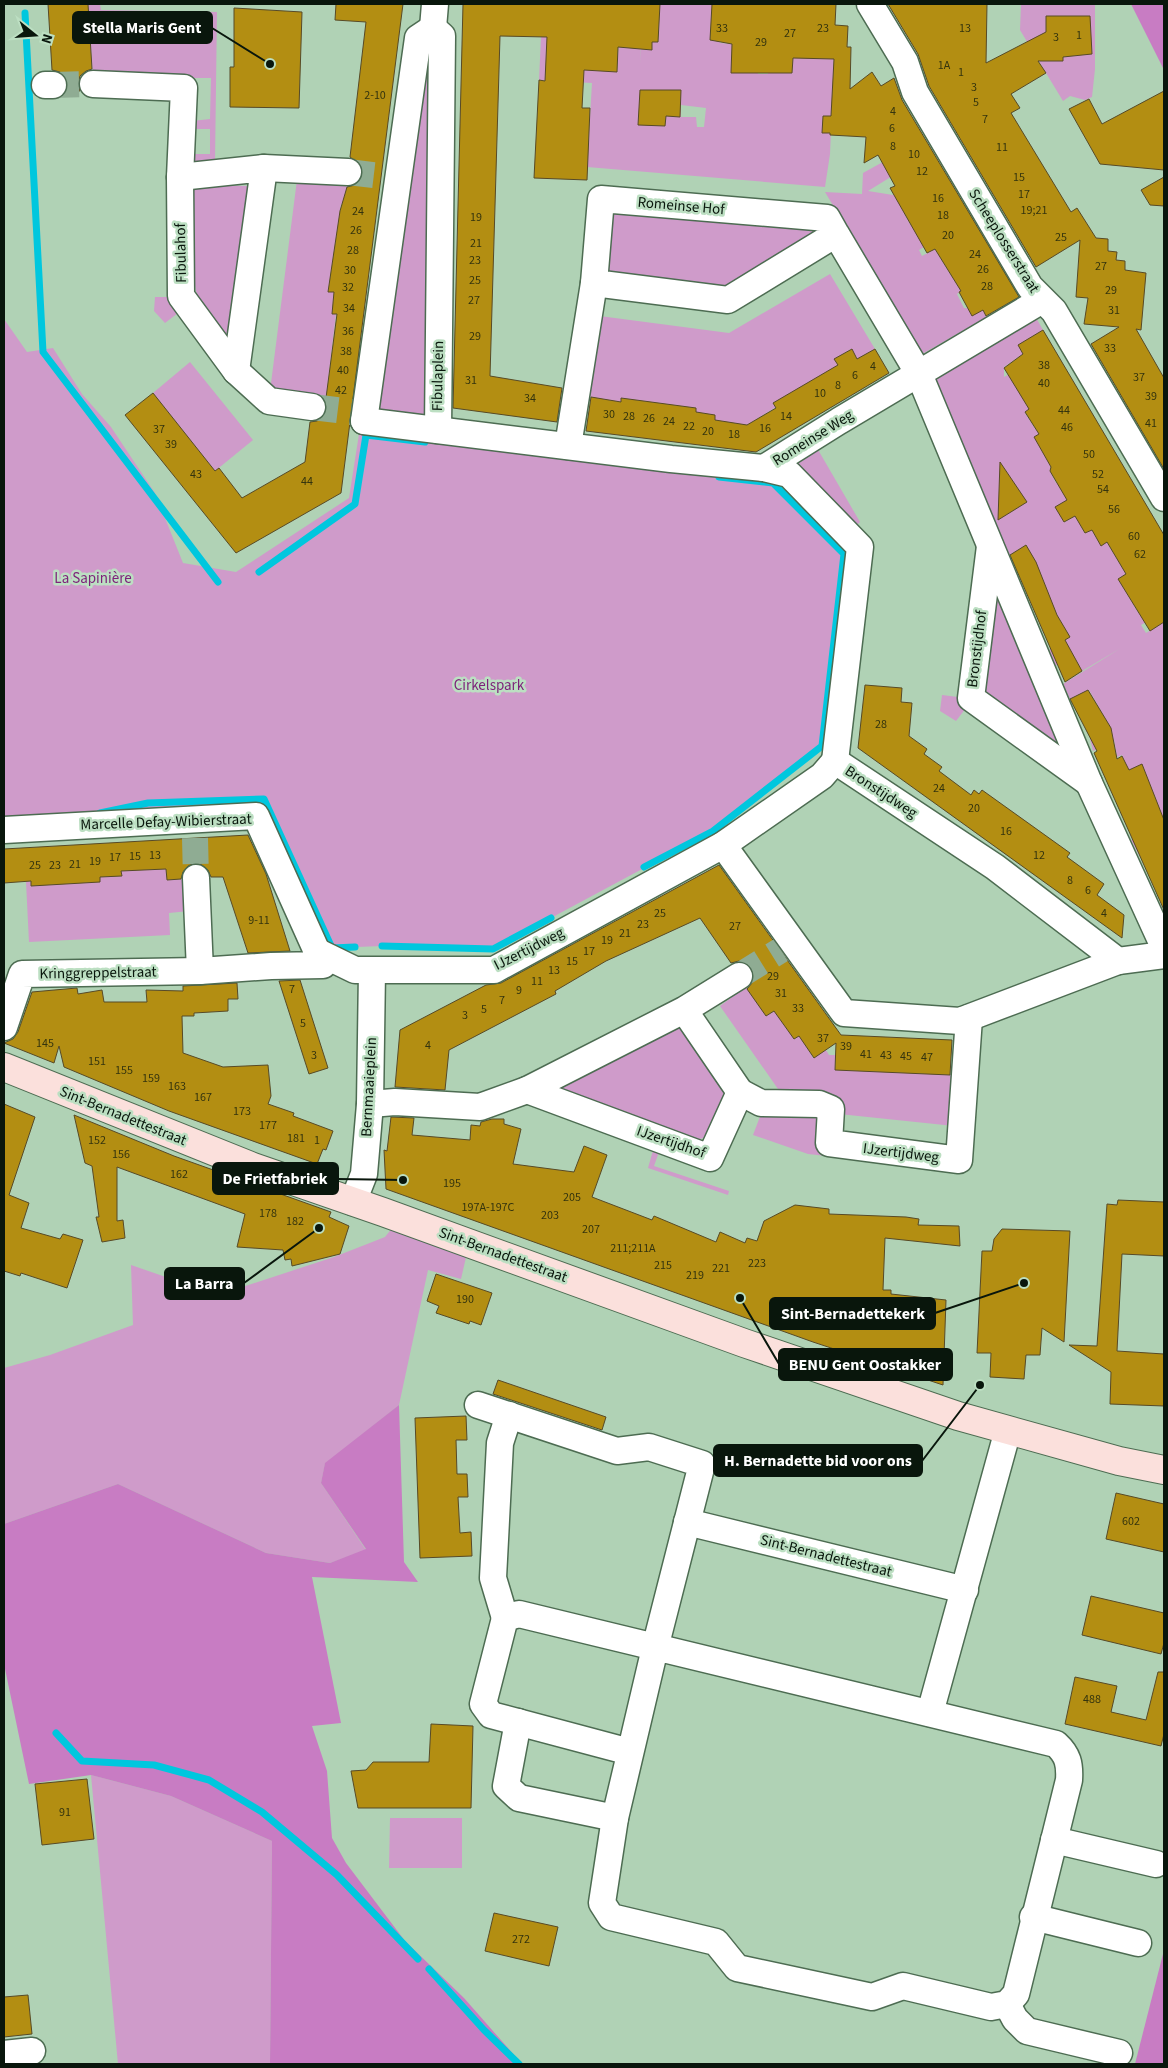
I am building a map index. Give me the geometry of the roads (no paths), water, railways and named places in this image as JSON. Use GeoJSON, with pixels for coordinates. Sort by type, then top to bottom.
{"type":"FeatureCollection","features":[{"type":"Feature","properties":{"kind":"street","name":"Scheeplosserstraat"},"geometry":{"type":"LineString","coordinates":[[870,4],[905,62],[915,92],[1030,287],[1054,311],[1164,498]]}},
{"type":"Feature","properties":{"kind":"street","name":"Fibulaplein"},"geometry":{"type":"LineString","coordinates":[[434,16],[442,36],[438,430],[358,417],[390,177],[418,38],[434,16]]}},
{"type":"Feature","properties":{"kind":"street","name":"Fibulahof"},"geometry":{"type":"LineString","coordinates":[[93,84],[184,88],[180,177],[181,296],[236,371],[268,401],[312,407]]}},
{"type":"Feature","properties":{"kind":"street"},"geometry":{"type":"LineString","coordinates":[[236,371],[264,168]]}},
{"type":"Feature","properties":{"kind":"street"},"geometry":{"type":"LineString","coordinates":[[180,177],[264,168],[348,172]]}},
{"type":"Feature","properties":{"kind":"street","name":"Romeinse Hof"},"geometry":{"type":"LineString","coordinates":[[568,446],[594,283],[601,199],[827,218],[919,374]]}},
{"type":"Feature","properties":{"kind":"street"},"geometry":{"type":"LineString","coordinates":[[594,283],[728,300],[836,234]]}},
{"type":"Feature","properties":{"kind":"street","name":"Romeinse Weg"},"geometry":{"type":"LineString","coordinates":[[438,430],[764,468],[1042,300]]}},
{"type":"Feature","properties":{"kind":"street","name":"Bronstijdhof"},"geometry":{"type":"LineString","coordinates":[[919,374],[1089,783],[1164,947]]}},
{"type":"Feature","properties":{"kind":"street","name":"Bronstijdweg"},"geometry":{"type":"LineString","coordinates":[[764,468],[789,474],[860,547],[835,762],[995,867],[1118,961]]}},
{"type":"Feature","properties":{"kind":"street","name":"Bronstijdhof"},"geometry":{"type":"LineString","coordinates":[[990,545],[971,698],[1089,783]]}},
{"type":"Feature","properties":{"kind":"street","name":"IJzertijdweg"},"geometry":{"type":"LineString","coordinates":[[321,958],[355,970],[494,970],[723,845],[822,776],[835,762]]}},
{"type":"Feature","properties":{"kind":"street","name":"Marcelle Defay-Wibierstraat"},"geometry":{"type":"LineString","coordinates":[[4,830],[194,828],[256,816],[321,958]]}},
{"type":"Feature","properties":{"kind":"street"},"geometry":{"type":"LineString","coordinates":[[723,845],[787,946],[844,1013],[960,1021],[1118,961],[1164,955]]}},
{"type":"Feature","properties":{"kind":"street"},"geometry":{"type":"LineString","coordinates":[[196,878],[200,971]]}},
{"type":"Feature","properties":{"kind":"street","name":"Kringgreppelstraat"},"geometry":{"type":"LineString","coordinates":[[4,1027],[22,974],[200,971],[271,966],[321,958]]}},
{"type":"Feature","properties":{"kind":"street","name":"Bernmaaieplein"},"geometry":{"type":"LineString","coordinates":[[353,1202],[364,1174],[370,1104],[372,971]]}},
{"type":"Feature","properties":{"kind":"street"},"geometry":{"type":"LineString","coordinates":[[370,1104],[395,1102],[480,1107],[527,1090],[684,1010],[739,976]]}},
{"type":"Feature","properties":{"kind":"street"},"geometry":{"type":"LineString","coordinates":[[684,1010],[740,1092]]}},
{"type":"Feature","properties":{"kind":"street","name":"IJzertijdweg"},"geometry":{"type":"LineString","coordinates":[[740,1092],[761,1103],[819,1104],[831,1109],[829,1143],[959,1160],[969,1018]]}},
{"type":"Feature","properties":{"kind":"street","name":"Sint-Bernadettestraat"},"geometry":{"type":"LineString","coordinates":[[4,1067],[253,1168],[353,1202],[744,1343],[958,1416],[1119,1461],[1164,1470]]}},
{"type":"Feature","properties":{"kind":"street","name":"IJzertijdhof"},"geometry":{"type":"LineString","coordinates":[[527,1090],[710,1158],[740,1092]]}},
{"type":"Feature","properties":{"kind":"street"},"geometry":{"type":"LineString","coordinates":[[478,1405],[618,1451],[649,1447],[702,1464],[655,1648],[615,1818],[602,1903],[611,1917],[716,1942],[737,1968],[872,1997],[903,1986],[991,2007],[1007,2004],[1016,1994],[1033,1917],[1069,1780],[1070,1765],[1065,1752],[1056,1744],[655,1648],[519,1614],[505,1618]]}},
{"type":"Feature","properties":{"kind":"street"},"geometry":{"type":"LineString","coordinates":[[509,1415],[500,1443],[493,1578],[505,1618],[483,1704],[490,1715],[630,1752]]}},
{"type":"Feature","properties":{"kind":"street"},"geometry":{"type":"LineString","coordinates":[[930,1713],[1008,1430]]}},
{"type":"Feature","properties":{"kind":"street","name":"Sint-Bernadettestraat"},"geometry":{"type":"LineString","coordinates":[[687,1522],[965,1590]]}},
{"type":"Feature","properties":{"kind":"street"},"geometry":{"type":"LineString","coordinates":[[518,1722],[506,1786],[519,1798],[615,1818]]}},
{"type":"Feature","properties":{"kind":"street"},"geometry":{"type":"LineString","coordinates":[[1054,1840],[1156,1864]]}},
{"type":"Feature","properties":{"kind":"street"},"geometry":{"type":"LineString","coordinates":[[1033,1917],[1138,1943]]}},
{"type":"Feature","properties":{"kind":"street"},"geometry":{"type":"LineString","coordinates":[[1007,2004],[1015,2019],[1027,2031],[1119,2054]]}},
{"type":"Feature","properties":{"kind":"street"},"geometry":{"type":"LineString","coordinates":[[4,2054],[32,2051]]}},
{"type":"Feature","properties":{"kind":"waterway"},"geometry":{"type":"LineString","coordinates":[[25,13],[43,352],[218,582]]}},
{"type":"Feature","properties":{"kind":"waterway"},"geometry":{"type":"LineString","coordinates":[[259,572],[355,504],[366,435],[425,442]]}},
{"type":"Feature","properties":{"kind":"waterway"},"geometry":{"type":"LineString","coordinates":[[644,867],[713,831],[822,746],[844,554],[773,483],[719,477]]}},
{"type":"Feature","properties":{"kind":"waterway"},"geometry":{"type":"LineString","coordinates":[[100,813],[148,803],[264,799],[332,948],[355,947]]}},
{"type":"Feature","properties":{"kind":"waterway"},"geometry":{"type":"LineString","coordinates":[[382,946],[493,949],[551,918]]}},
{"type":"Feature","properties":{"kind":"waterway"},"geometry":{"type":"LineString","coordinates":[[56,1733],[82,1761],[154,1765],[209,1780],[262,1812],[337,1875],[418,1959]]}},
{"type":"Feature","properties":{"kind":"waterway"},"geometry":{"type":"LineString","coordinates":[[429,1969],[484,2030],[519,2064]]}},
{"type":"Feature","properties":{"kind":"tunnel"},"geometry":{"type":"LineString","coordinates":[[53,85],[93,84]]}},
{"type":"Feature","properties":{"kind":"tunnel"},"geometry":{"type":"LineString","coordinates":[[348,172],[382,176]]}},
{"type":"Feature","properties":{"kind":"tunnel"},"geometry":{"type":"LineString","coordinates":[[312,407],[352,412]]}},
{"type":"Feature","properties":{"kind":"tunnel"},"geometry":{"type":"LineString","coordinates":[[195,838],[196,878]]}},
{"type":"Feature","properties":{"kind":"tunnel"},"geometry":{"type":"LineString","coordinates":[[739,976],[781,950]]}},
{"type":"Feature","properties":{"kind":"place","name":"Stella Maris Gent"},"geometry":{"type":"Point","coordinates":[270,64]}},
{"type":"Feature","properties":{"kind":"place","name":"De Frietfabriek"},"geometry":{"type":"Point","coordinates":[403,1180]}},
{"type":"Feature","properties":{"kind":"place","name":"La Barra"},"geometry":{"type":"Point","coordinates":[319,1228]}},
{"type":"Feature","properties":{"kind":"place","name":"Sint-Bernadettekerk"},"geometry":{"type":"Point","coordinates":[1024,1283]}},
{"type":"Feature","properties":{"kind":"place","name":"BENU Gent Oostakker"},"geometry":{"type":"Point","coordinates":[740,1298]}},
{"type":"Feature","properties":{"kind":"place","name":"H. Bernadette bid voor ons"},"geometry":{"type":"Point","coordinates":[980,1385]}},
{"type":"Feature","properties":{"kind":"park label","name":"La Sapinière"},"geometry":{"type":"Point","coordinates":[93,578]}},
{"type":"Feature","properties":{"kind":"park label","name":"Cirkelspark"},"geometry":{"type":"Point","coordinates":[489,685]}}]}
